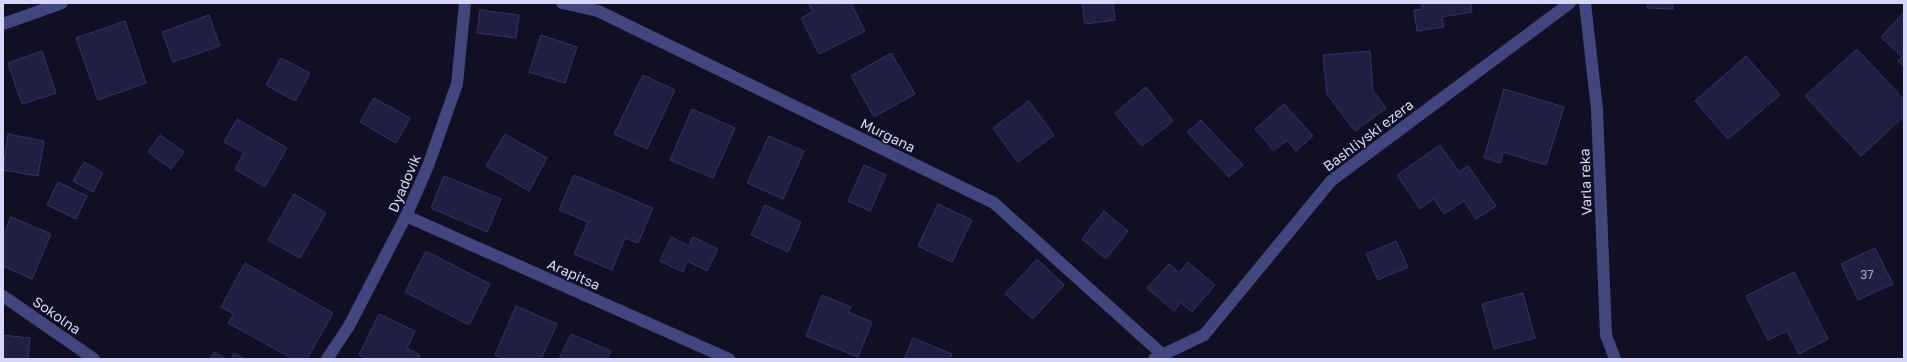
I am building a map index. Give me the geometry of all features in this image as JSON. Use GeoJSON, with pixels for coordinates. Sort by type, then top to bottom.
{"type":"FeatureCollection","features":[{"type":"Feature","properties":{"kind":"street"},"geometry":{"type":"LineString","coordinates":[[3,24],[62,3]]}},
{"type":"Feature","properties":{"kind":"street","name":"Dyadovik"},"geometry":{"type":"LineString","coordinates":[[327,359],[349,326],[406,216],[428,166],[457,84],[465,3]]}},
{"type":"Feature","properties":{"kind":"street","name":"Murgana"},"geometry":{"type":"LineString","coordinates":[[562,3],[598,11],[994,203],[1159,357]]}},
{"type":"Feature","properties":{"kind":"street","name":"Bashliyski ezera"},"geometry":{"type":"LineString","coordinates":[[1159,357],[1204,335],[1331,181],[1570,3]]}},
{"type":"Feature","properties":{"kind":"street","name":"Varla reka"},"geometry":{"type":"LineString","coordinates":[[1585,3],[1597,109],[1606,335],[1615,359]]}},
{"type":"Feature","properties":{"kind":"street","name":"Arapitsa"},"geometry":{"type":"LineString","coordinates":[[406,216],[729,359]]}},
{"type":"Feature","properties":{"kind":"street","name":"Sokolna"},"geometry":{"type":"LineString","coordinates":[[3,296],[94,359]]}},
{"type":"Feature","properties":{"kind":"building"},"geometry":{"type":"Polygon","coordinates":[[[808,3],[829,3],[831,6],[838,3],[851,3],[865,31],[819,54],[801,18],[813,12],[808,3]]]}},
{"type":"Feature","properties":{"kind":"building"},"geometry":{"type":"Polygon","coordinates":[[[1082,3],[1113,3],[1115,20],[1085,24],[1082,3]]]}},
{"type":"Feature","properties":{"kind":"building"},"geometry":{"type":"Polygon","coordinates":[[[1422,3],[1471,3],[1472,12],[1442,17],[1444,27],[1417,31],[1414,10],[1422,9],[1422,3]]]}},
{"type":"Feature","properties":{"kind":"building"},"geometry":{"type":"Polygon","coordinates":[[[1648,3],[1673,3],[1673,9],[1647,8],[1648,3]]]}},
{"type":"Feature","properties":{"kind":"building"},"geometry":{"type":"Polygon","coordinates":[[[480,10],[519,15],[516,38],[477,33],[480,10]]]}},
{"type":"Feature","properties":{"kind":"building"},"geometry":{"type":"Polygon","coordinates":[[[1904,12],[1904,67],[1898,61],[1902,57],[1881,37],[1904,12]]]}},
{"type":"Feature","properties":{"kind":"building"},"geometry":{"type":"Polygon","coordinates":[[[209,15],[220,46],[173,62],[162,32],[209,15]]]}},
{"type":"Feature","properties":{"kind":"building"},"geometry":{"type":"Polygon","coordinates":[[[125,21],[146,83],[98,100],[76,38],[125,21]]]}},
{"type":"Feature","properties":{"kind":"building"},"geometry":{"type":"Polygon","coordinates":[[[541,35],[577,47],[565,83],[529,72],[541,35]]]}},
{"type":"Feature","properties":{"kind":"building"},"geometry":{"type":"Polygon","coordinates":[[[1857,49],[1904,100],[1904,116],[1861,156],[1805,96],[1857,49]]]}},
{"type":"Feature","properties":{"kind":"building"},"geometry":{"type":"Polygon","coordinates":[[[42,51],[56,93],[22,104],[8,63],[42,51]]]}},
{"type":"Feature","properties":{"kind":"building"},"geometry":{"type":"Polygon","coordinates":[[[1370,51],[1373,91],[1386,108],[1355,131],[1327,94],[1323,55],[1370,51]]]}},
{"type":"Feature","properties":{"kind":"building"},"geometry":{"type":"Polygon","coordinates":[[[891,53],[915,94],[874,117],[851,76],[891,53]]]}},
{"type":"Feature","properties":{"kind":"building"},"geometry":{"type":"Polygon","coordinates":[[[1746,56],[1780,95],[1728,139],[1695,101],[1746,56]]]}},
{"type":"Feature","properties":{"kind":"building"},"geometry":{"type":"Polygon","coordinates":[[[281,58],[310,73],[295,101],[266,85],[281,58]]]}},
{"type":"Feature","properties":{"kind":"building"},"geometry":{"type":"Polygon","coordinates":[[[643,75],[675,90],[647,149],[614,134],[643,75]]]}},
{"type":"Feature","properties":{"kind":"building"},"geometry":{"type":"Polygon","coordinates":[[[1146,87],[1173,121],[1142,146],[1115,113],[1146,87]]]}},
{"type":"Feature","properties":{"kind":"building"},"geometry":{"type":"Polygon","coordinates":[[[1504,89],[1564,107],[1546,165],[1503,152],[1500,163],[1484,158],[1504,89]]]}},
{"type":"Feature","properties":{"kind":"building"},"geometry":{"type":"Polygon","coordinates":[[[374,98],[410,118],[396,143],[360,122],[374,98]]]}},
{"type":"Feature","properties":{"kind":"building"},"geometry":{"type":"Polygon","coordinates":[[[1029,101],[1054,135],[1018,162],[993,128],[1029,101]]]}},
{"type":"Feature","properties":{"kind":"building"},"geometry":{"type":"Polygon","coordinates":[[[1284,104],[1313,136],[1296,151],[1287,140],[1274,151],[1255,129],[1284,104]]]}},
{"type":"Feature","properties":{"kind":"building"},"geometry":{"type":"Polygon","coordinates":[[[692,109],[735,128],[713,178],[670,160],[692,109]]]}},
{"type":"Feature","properties":{"kind":"building"},"geometry":{"type":"Polygon","coordinates":[[[237,119],[287,148],[265,187],[235,169],[244,153],[224,142],[237,119]]]}},
{"type":"Feature","properties":{"kind":"building"},"geometry":{"type":"Polygon","coordinates":[[[1201,120],[1243,165],[1229,177],[1187,132],[1201,120]]]}},
{"type":"Feature","properties":{"kind":"building"},"geometry":{"type":"Polygon","coordinates":[[[8,134],[44,141],[38,176],[3,170],[8,134]]]}},
{"type":"Feature","properties":{"kind":"building"},"geometry":{"type":"Polygon","coordinates":[[[505,134],[547,158],[529,191],[486,166],[505,134]]]}},
{"type":"Feature","properties":{"kind":"building"},"geometry":{"type":"Polygon","coordinates":[[[160,135],[184,152],[171,169],[148,152],[160,135]]]}},
{"type":"Feature","properties":{"kind":"building"},"geometry":{"type":"Polygon","coordinates":[[[769,136],[804,151],[783,199],[747,183],[769,136]]]}},
{"type":"Feature","properties":{"kind":"building"},"geometry":{"type":"Polygon","coordinates":[[[1440,145],[1459,172],[1468,166],[1496,206],[1476,219],[1464,201],[1444,214],[1434,199],[1420,209],[1397,175],[1440,145]]]}},
{"type":"Feature","properties":{"kind":"building"},"geometry":{"type":"Polygon","coordinates":[[[84,162],[103,173],[93,192],[73,181],[84,162]]]}},
{"type":"Feature","properties":{"kind":"building"},"geometry":{"type":"Polygon","coordinates":[[[864,165],[886,175],[870,211],[848,201],[864,165]]]}},
{"type":"Feature","properties":{"kind":"building"},"geometry":{"type":"Polygon","coordinates":[[[574,175],[653,208],[638,243],[625,238],[612,270],[574,254],[588,222],[559,210],[574,175]]]}},
{"type":"Feature","properties":{"kind":"building"},"geometry":{"type":"Polygon","coordinates":[[[444,176],[501,199],[487,232],[431,208],[444,176]]]}},
{"type":"Feature","properties":{"kind":"building"},"geometry":{"type":"Polygon","coordinates":[[[58,182],[87,196],[76,219],[47,205],[58,182]]]}},
{"type":"Feature","properties":{"kind":"building"},"geometry":{"type":"Polygon","coordinates":[[[294,194],[326,213],[300,258],[268,240],[294,194]]]}},
{"type":"Feature","properties":{"kind":"building"},"geometry":{"type":"Polygon","coordinates":[[[938,204],[972,220],[952,262],[918,246],[938,204]]]}},
{"type":"Feature","properties":{"kind":"building"},"geometry":{"type":"Polygon","coordinates":[[[765,205],[801,222],[788,252],[751,235],[765,205]]]}},
{"type":"Feature","properties":{"kind":"building"},"geometry":{"type":"Polygon","coordinates":[[[1104,211],[1128,231],[1106,259],[1082,239],[1104,211]]]}},
{"type":"Feature","properties":{"kind":"building"},"geometry":{"type":"Polygon","coordinates":[[[11,217],[51,234],[32,279],[3,266],[3,236],[11,217]]]}},
{"type":"Feature","properties":{"kind":"building"},"geometry":{"type":"Polygon","coordinates":[[[671,237],[689,246],[693,237],[718,249],[707,271],[687,261],[683,272],[660,261],[671,237]]]}},
{"type":"Feature","properties":{"kind":"building"},"geometry":{"type":"Polygon","coordinates":[[[1396,241],[1408,267],[1378,280],[1366,254],[1396,241]]]}},
{"type":"Feature","properties":{"kind":"building"},"geometry":{"type":"Polygon","coordinates":[[[1875,248],[1893,284],[1858,300],[1841,264],[1875,248]]]}},
{"type":"Feature","properties":{"kind":"building"},"geometry":{"type":"Polygon","coordinates":[[[426,251],[490,284],[469,325],[405,292],[426,251]]]}},
{"type":"Feature","properties":{"kind":"building"},"geometry":{"type":"Polygon","coordinates":[[[1037,259],[1064,285],[1033,319],[1005,294],[1037,259]]]}},
{"type":"Feature","properties":{"kind":"building"},"geometry":{"type":"Polygon","coordinates":[[[1188,262],[1215,285],[1192,312],[1181,303],[1174,311],[1147,288],[1169,264],[1179,273],[1188,262]]]}},
{"type":"Feature","properties":{"kind":"building"},"geometry":{"type":"Polygon","coordinates":[[[245,263],[333,313],[307,359],[293,359],[228,323],[234,314],[221,307],[245,263]]]}},
{"type":"Feature","properties":{"kind":"building"},"geometry":{"type":"Polygon","coordinates":[[[1794,272],[1828,339],[1799,354],[1787,331],[1768,340],[1746,296],[1794,272]]]}},
{"type":"Feature","properties":{"kind":"building"},"geometry":{"type":"Polygon","coordinates":[[[1523,293],[1535,338],[1494,349],[1482,304],[1523,293]]]}},
{"type":"Feature","properties":{"kind":"building"},"geometry":{"type":"Polygon","coordinates":[[[822,295],[851,307],[848,312],[872,322],[858,357],[806,336],[822,295]]]}},
{"type":"Feature","properties":{"kind":"building"},"geometry":{"type":"Polygon","coordinates":[[[516,306],[557,324],[541,359],[505,359],[495,355],[516,306]]]}},
{"type":"Feature","properties":{"kind":"building"},"geometry":{"type":"Polygon","coordinates":[[[379,314],[415,331],[407,348],[420,355],[419,359],[368,359],[359,355],[379,314]]]}},
{"type":"Feature","properties":{"kind":"building"},"geometry":{"type":"Polygon","coordinates":[[[571,334],[611,351],[607,359],[559,359],[571,334]]]}},
{"type":"Feature","properties":{"kind":"building"},"geometry":{"type":"Polygon","coordinates":[[[3,335],[30,338],[28,359],[3,359],[3,335]]]}},
{"type":"Feature","properties":{"kind":"building"},"geometry":{"type":"Polygon","coordinates":[[[913,338],[952,354],[950,359],[904,359],[913,338]]]}},
{"type":"Feature","properties":{"kind":"building"},"geometry":{"type":"Polygon","coordinates":[[[214,352],[226,359],[210,359],[214,352]]]}},
{"type":"Feature","properties":{"kind":"building"},"geometry":{"type":"Polygon","coordinates":[[[234,353],[245,359],[231,359],[234,353]]]}}]}
